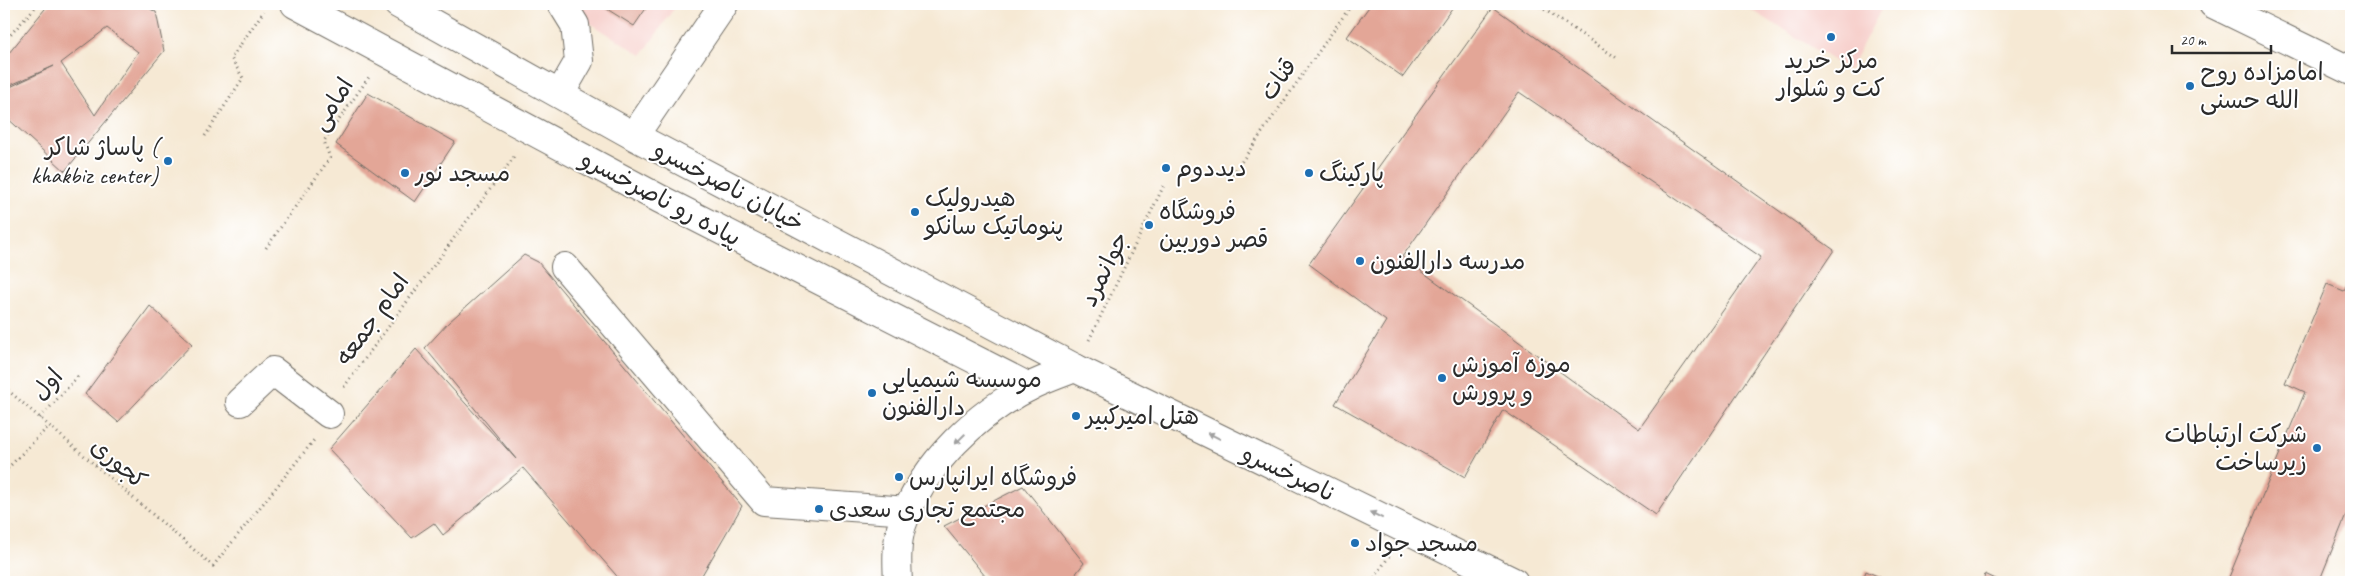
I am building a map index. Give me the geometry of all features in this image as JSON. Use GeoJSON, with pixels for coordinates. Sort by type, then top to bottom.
{"type":"FeatureCollection","features":[{"type":"Feature","properties":{"kind":"street","name":"پیاده رو ناصرخسرو"},"geometry":{"type":"LineString","coordinates":[[295,4],[660,200],[1029,387]]}},
{"type":"Feature","properties":{"kind":"street","name":"خیابان ناصرخسرو"},"geometry":{"type":"LineString","coordinates":[[398,4],[634,136],[1069,366]]}},
{"type":"Feature","properties":{"kind":"street"},"geometry":{"type":"LineString","coordinates":[[560,94],[579,61],[575,25],[562,4]]}},
{"type":"Feature","properties":{"kind":"street"},"geometry":{"type":"LineString","coordinates":[[634,136],[724,4]]}},
{"type":"Feature","properties":{"kind":"street"},"geometry":{"type":"LineString","coordinates":[[2213,4],[2351,71]]}},
{"type":"Feature","properties":{"kind":"street"},"geometry":{"type":"LineString","coordinates":[[565,267],[764,500],[909,511]]}},
{"type":"Feature","properties":{"kind":"street"},"geometry":{"type":"LineString","coordinates":[[898,582],[896,563],[902,526],[920,487],[953,445],[973,425],[1029,387],[1069,366]]}},
{"type":"Feature","properties":{"kind":"street","name":"ناصرخسرو"},"geometry":{"type":"LineString","coordinates":[[1069,366],[1514,582]]}},
{"type":"Feature","properties":{"kind":"street"},"geometry":{"type":"LineString","coordinates":[[240,402],[273,370],[329,414]]}},
{"type":"Feature","properties":{"kind":"path"},"geometry":{"type":"LineString","coordinates":[[4,42],[38,4]]}},
{"type":"Feature","properties":{"kind":"path"},"geometry":{"type":"LineString","coordinates":[[205,136],[243,78],[232,58],[269,4]]}},
{"type":"Feature","properties":{"kind":"path","name":"قنات"},"geometry":{"type":"LineString","coordinates":[[1232,174],[1352,4]]}},
{"type":"Feature","properties":{"kind":"path"},"geometry":{"type":"LineString","coordinates":[[1536,4],[1617,58]]}},
{"type":"Feature","properties":{"kind":"path","name":"امامی"},"geometry":{"type":"LineString","coordinates":[[266,248],[330,158],[324,142],[386,52]]}},
{"type":"Feature","properties":{"kind":"path","name":"امام جمعه"},"geometry":{"type":"LineString","coordinates":[[212,566],[316,438],[346,384],[533,131]]}},
{"type":"Feature","properties":{"kind":"path","name":"جوانمرد"},"geometry":{"type":"LineString","coordinates":[[1069,366],[1164,185]]}},
{"type":"Feature","properties":{"kind":"path","name":"اول"},"geometry":{"type":"LineString","coordinates":[[40,418],[80,374]]}},
{"type":"Feature","properties":{"kind":"path","name":"کجوری"},"geometry":{"type":"LineString","coordinates":[[4,387],[212,566]]}},
{"type":"Feature","properties":{"kind":"path"},"geometry":{"type":"LineString","coordinates":[[4,472],[49,426]]}},
{"type":"Feature","properties":{"kind":"shaded area"},"geometry":{"type":"Polygon","coordinates":[[[559,4],[677,4],[642,55],[559,4]]]}},
{"type":"Feature","properties":{"kind":"shaded area","name":"مرکز خرید کت و شلوار"},"geometry":{"type":"Polygon","coordinates":[[[1742,4],[1884,4],[1849,70],[1742,4]]]}},
{"type":"Feature","properties":{"kind":"building"},"geometry":{"type":"Polygon","coordinates":[[[49,4],[141,4],[156,12],[164,51],[65,171],[4,115],[4,90],[54,66],[4,88],[4,59],[49,4]],[[107,28],[61,63],[95,115],[138,52],[107,28]]]}},
{"type":"Feature","properties":{"kind":"building"},"geometry":{"type":"Polygon","coordinates":[[[599,4],[649,4],[634,26],[599,4]]]}},
{"type":"Feature","properties":{"kind":"building"},"geometry":{"type":"Polygon","coordinates":[[[1371,4],[1455,4],[1403,77],[1347,37],[1371,4]]]}},
{"type":"Feature","properties":{"kind":"building","name":"مدرسه دارالفنون"},"geometry":{"type":"Polygon","coordinates":[[[1493,7],[1834,250],[1656,515],[1503,410],[1465,477],[1335,404],[1386,321],[1309,264],[1493,7]],[[1519,92],[1402,257],[1639,429],[1761,257],[1519,92]]]}},
{"type":"Feature","properties":{"kind":"building","name":"مسجد نور"},"geometry":{"type":"Polygon","coordinates":[[[368,93],[455,142],[415,202],[336,144],[368,93]]]}},
{"type":"Feature","properties":{"kind":"building"},"geometry":{"type":"Polygon","coordinates":[[[524,255],[538,262],[742,506],[698,582],[622,582],[523,468],[443,535],[434,523],[412,538],[329,449],[416,349],[516,459],[425,348],[449,322],[524,255]]]}},
{"type":"Feature","properties":{"kind":"building","name":"شرکت ارتباطات زیرساخت"},"geometry":{"type":"Polygon","coordinates":[[[2351,275],[2351,503],[2319,582],[2227,582],[2305,392],[2285,383],[2327,284],[2344,291],[2351,275]]]}},
{"type":"Feature","properties":{"kind":"building"},"geometry":{"type":"Polygon","coordinates":[[[150,306],[192,344],[118,422],[85,394],[150,306]]]}},
{"type":"Feature","properties":{"kind":"building"},"geometry":{"type":"Polygon","coordinates":[[[1023,486],[1084,563],[1074,576],[1084,582],[990,582],[944,526],[1023,486]]]}},
{"type":"Feature","properties":{"kind":"building"},"geometry":{"type":"Polygon","coordinates":[[[1866,571],[1891,582],[1862,582],[1866,571]]]}},
{"type":"Feature","properties":{"kind":"building"},"geometry":{"type":"Polygon","coordinates":[[[1985,574],[2002,582],[1983,582],[1985,574]]]}},
{"type":"Feature","properties":{"kind":"place","name":"مرکز خرید کت و شلوار"},"geometry":{"type":"Point","coordinates":[1831,37]}},
{"type":"Feature","properties":{"kind":"place","name":"امامزاده روح الله حسنی"},"geometry":{"type":"Point","coordinates":[2190,86]}},
{"type":"Feature","properties":{"kind":"place","name":"پاساژ شاکر ( khakbiz center)"},"geometry":{"type":"Point","coordinates":[168,161]}},
{"type":"Feature","properties":{"kind":"place","name":"دیددوم"},"geometry":{"type":"Point","coordinates":[1166,168]}},
{"type":"Feature","properties":{"kind":"place","name":"مسجد نور"},"geometry":{"type":"Point","coordinates":[405,173]}},
{"type":"Feature","properties":{"kind":"place","name":"پارکینگ"},"geometry":{"type":"Point","coordinates":[1309,173]}},
{"type":"Feature","properties":{"kind":"place","name":"هیدرولیک پنوماتیک سانکو"},"geometry":{"type":"Point","coordinates":[915,212]}},
{"type":"Feature","properties":{"kind":"place","name":"فروشگاه قصر دوربین"},"geometry":{"type":"Point","coordinates":[1149,225]}},
{"type":"Feature","properties":{"kind":"place","name":"مدرسه دارالفنون"},"geometry":{"type":"Point","coordinates":[1360,261]}},
{"type":"Feature","properties":{"kind":"place","name":"موزه آموزش و پرورش"},"geometry":{"type":"Point","coordinates":[1442,378]}},
{"type":"Feature","properties":{"kind":"place","name":"موسسه شیمیایی دارالفنون"},"geometry":{"type":"Point","coordinates":[872,393]}},
{"type":"Feature","properties":{"kind":"place","name":"هتل امیرکبیر"},"geometry":{"type":"Point","coordinates":[1076,416]}},
{"type":"Feature","properties":{"kind":"place","name":"شرکت ارتباطات زیرساخت"},"geometry":{"type":"Point","coordinates":[2317,448]}},
{"type":"Feature","properties":{"kind":"place","name":"فروشگاه ایرانپارس"},"geometry":{"type":"Point","coordinates":[899,477]}},
{"type":"Feature","properties":{"kind":"place","name":"مجتمع تجاری سعدی"},"geometry":{"type":"Point","coordinates":[819,509]}},
{"type":"Feature","properties":{"kind":"place","name":"مسجد جواد"},"geometry":{"type":"Point","coordinates":[1355,543]}}]}
